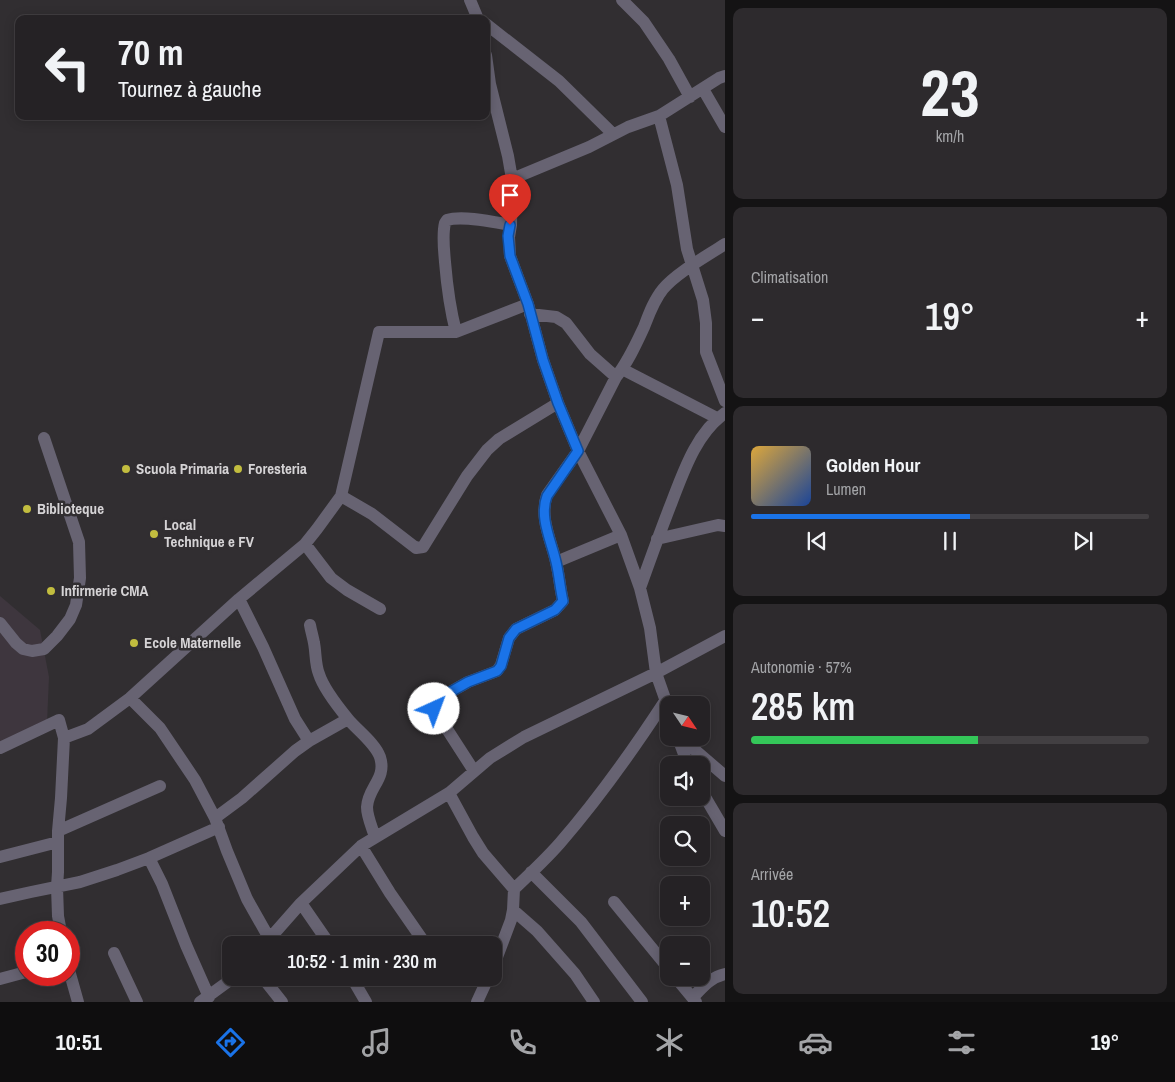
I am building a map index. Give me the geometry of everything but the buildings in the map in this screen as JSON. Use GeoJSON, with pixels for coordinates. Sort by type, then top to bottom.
{"type":"FeatureCollection","features":[{"type":"Feature","properties":{"kind":"street"},"geometry":{"type":"LineString","coordinates":[[470,0],[476,15]]}},
{"type":"Feature","properties":{"kind":"street"},"geometry":{"type":"LineString","coordinates":[[622,0],[644,22],[690,97]]}},
{"type":"Feature","properties":{"kind":"street"},"geometry":{"type":"LineString","coordinates":[[490,27],[559,81],[613,134]]}},
{"type":"Feature","properties":{"kind":"street"},"geometry":{"type":"LineString","coordinates":[[512,179],[628,127],[659,116],[725,76]]}},
{"type":"Feature","properties":{"kind":"street"},"geometry":{"type":"LineString","coordinates":[[490,84],[512,179],[508,236],[510,256],[529,309],[543,360],[558,403],[578,451],[621,534],[640,588],[650,628],[656,673],[664,696]]}},
{"type":"Feature","properties":{"kind":"street"},"geometry":{"type":"LineString","coordinates":[[703,89],[725,127]]}},
{"type":"Feature","properties":{"kind":"street"},"geometry":{"type":"LineString","coordinates":[[659,116],[677,185],[687,249],[703,300],[706,323],[706,352],[725,401]]}},
{"type":"Feature","properties":{"kind":"street"},"geometry":{"type":"LineString","coordinates":[[456,332],[450,309],[445,264],[443,244],[445,223],[447,220],[453,219],[478,220],[510,225]]}},
{"type":"Feature","properties":{"kind":"street"},"geometry":{"type":"LineString","coordinates":[[474,771],[434,709],[435,704],[438,699],[468,682],[497,671],[501,666],[509,638],[516,629],[555,610],[563,601],[556,562],[545,519],[544,504],[547,496],[578,451],[664,288],[725,244]]}},
{"type":"Feature","properties":{"kind":"street"},"geometry":{"type":"LineString","coordinates":[[64,738],[88,729],[130,698],[239,599],[304,544],[322,522],[341,496],[379,332],[456,332],[529,309],[556,317],[566,323],[590,354],[619,373],[721,416],[697,445],[680,478],[640,588]]}},
{"type":"Feature","properties":{"kind":"street"},"geometry":{"type":"LineString","coordinates":[[341,496],[372,514],[416,548],[423,547],[467,476],[487,450],[499,439],[558,403]]}},
{"type":"Feature","properties":{"kind":"street"},"geometry":{"type":"LineString","coordinates":[[0,623],[16,643],[23,649],[32,652],[44,649],[57,636],[70,619],[76,605],[80,578],[79,542],[44,438]]}},
{"type":"Feature","properties":{"kind":"street"},"geometry":{"type":"LineString","coordinates":[[657,539],[718,525],[725,526]]}},
{"type":"Feature","properties":{"kind":"street"},"geometry":{"type":"LineString","coordinates":[[556,562],[621,534]]}},
{"type":"Feature","properties":{"kind":"street"},"geometry":{"type":"LineString","coordinates":[[304,544],[331,578],[347,590],[380,609]]}},
{"type":"Feature","properties":{"kind":"street"},"geometry":{"type":"LineString","coordinates":[[239,599],[295,719],[309,741]]}},
{"type":"Feature","properties":{"kind":"street"},"geometry":{"type":"LineString","coordinates":[[310,625],[319,674],[325,686],[348,719],[377,750],[380,758],[382,767],[370,794],[367,807],[369,821],[375,837]]}},
{"type":"Feature","properties":{"kind":"street"},"geometry":{"type":"LineString","coordinates":[[272,936],[301,903],[361,846],[449,793],[490,758],[524,737],[656,673],[725,636]]}},
{"type":"Feature","properties":{"kind":"street"},"geometry":{"type":"LineString","coordinates":[[130,698],[160,728],[195,780],[217,823],[247,899],[264,936]]}},
{"type":"Feature","properties":{"kind":"street"},"geometry":{"type":"LineString","coordinates":[[514,889],[559,844],[589,809],[660,714]]}},
{"type":"Feature","properties":{"kind":"street"},"geometry":{"type":"LineString","coordinates":[[0,899],[80,882],[117,870],[149,858],[217,823],[242,798],[296,751],[309,741],[348,719]]}},
{"type":"Feature","properties":{"kind":"street"},"geometry":{"type":"LineString","coordinates":[[0,748],[59,720],[64,738],[58,836],[57,887],[59,921]]}},
{"type":"Feature","properties":{"kind":"street"},"geometry":{"type":"LineString","coordinates":[[689,746],[725,776]]}},
{"type":"Feature","properties":{"kind":"street"},"geometry":{"type":"LineString","coordinates":[[0,857],[58,836],[160,786]]}},
{"type":"Feature","properties":{"kind":"street"},"geometry":{"type":"LineString","coordinates":[[449,793],[473,837],[514,889],[514,910],[502,944]]}},
{"type":"Feature","properties":{"kind":"street"},"geometry":{"type":"LineString","coordinates":[[710,805],[725,831]]}},
{"type":"Feature","properties":{"kind":"street"},"geometry":{"type":"LineString","coordinates":[[361,846],[420,936]]}},
{"type":"Feature","properties":{"kind":"street"},"geometry":{"type":"LineString","coordinates":[[149,858],[162,884],[205,999],[222,986]]}},
{"type":"Feature","properties":{"kind":"street"},"geometry":{"type":"LineString","coordinates":[[531,872],[581,922],[642,1002]]}},
{"type":"Feature","properties":{"kind":"street"},"geometry":{"type":"LineString","coordinates":[[614,902],[660,959]]}},
{"type":"Feature","properties":{"kind":"street"},"geometry":{"type":"LineString","coordinates":[[301,903],[324,936]]}},
{"type":"Feature","properties":{"kind":"street"},"geometry":{"type":"LineString","coordinates":[[514,910],[537,931],[575,974],[594,1002]]}},
{"type":"Feature","properties":{"kind":"street"},"geometry":{"type":"LineString","coordinates":[[114,953],[136,1002]]}},
{"type":"Feature","properties":{"kind":"street"},"geometry":{"type":"LineString","coordinates":[[683,986],[695,1000],[705,984],[713,978],[725,974]]}},
{"type":"Feature","properties":{"kind":"street"},"geometry":{"type":"LineString","coordinates":[[0,979],[15,975]]}},
{"type":"Feature","properties":{"kind":"street"},"geometry":{"type":"LineString","coordinates":[[74,986],[78,1002]]}},
{"type":"Feature","properties":{"kind":"street"},"geometry":{"type":"LineString","coordinates":[[269,986],[282,1002]]}},
{"type":"Feature","properties":{"kind":"street"},"geometry":{"type":"LineString","coordinates":[[357,986],[366,1002]]}},
{"type":"Feature","properties":{"kind":"street"},"geometry":{"type":"LineString","coordinates":[[477,1002],[484,986]]}},
{"type":"Feature","properties":{"kind":"shaded area"},"geometry":{"type":"Polygon","coordinates":[[[0,596],[40,630],[49,677],[47,723],[0,747],[0,596]]]}},
{"type":"Feature","properties":{"kind":"place","name":"Scuola Primaria"},"geometry":{"type":"Point","coordinates":[126,469]}},
{"type":"Feature","properties":{"kind":"place","name":"Foresteria"},"geometry":{"type":"Point","coordinates":[238,469]}},
{"type":"Feature","properties":{"kind":"place","name":"Biblioteque"},"geometry":{"type":"Point","coordinates":[27,509]}},
{"type":"Feature","properties":{"kind":"place","name":"Local Technique e FV"},"geometry":{"type":"Point","coordinates":[154,534]}},
{"type":"Feature","properties":{"kind":"place","name":"Infirmerie CMA"},"geometry":{"type":"Point","coordinates":[51,591]}},
{"type":"Feature","properties":{"kind":"place","name":"Ecole Maternelle"},"geometry":{"type":"Point","coordinates":[134,643]}},
{"type":"Feature","properties":{"kind":"route"},"geometry":{"type":"LineString","coordinates":[[434,709],[438,699],[468,682],[497,671],[501,666],[509,638],[516,629],[555,610],[563,601],[556,562],[545,519],[544,504],[547,496],[578,451],[543,360],[528,304],[510,256],[508,236],[510,225]]}}]}
